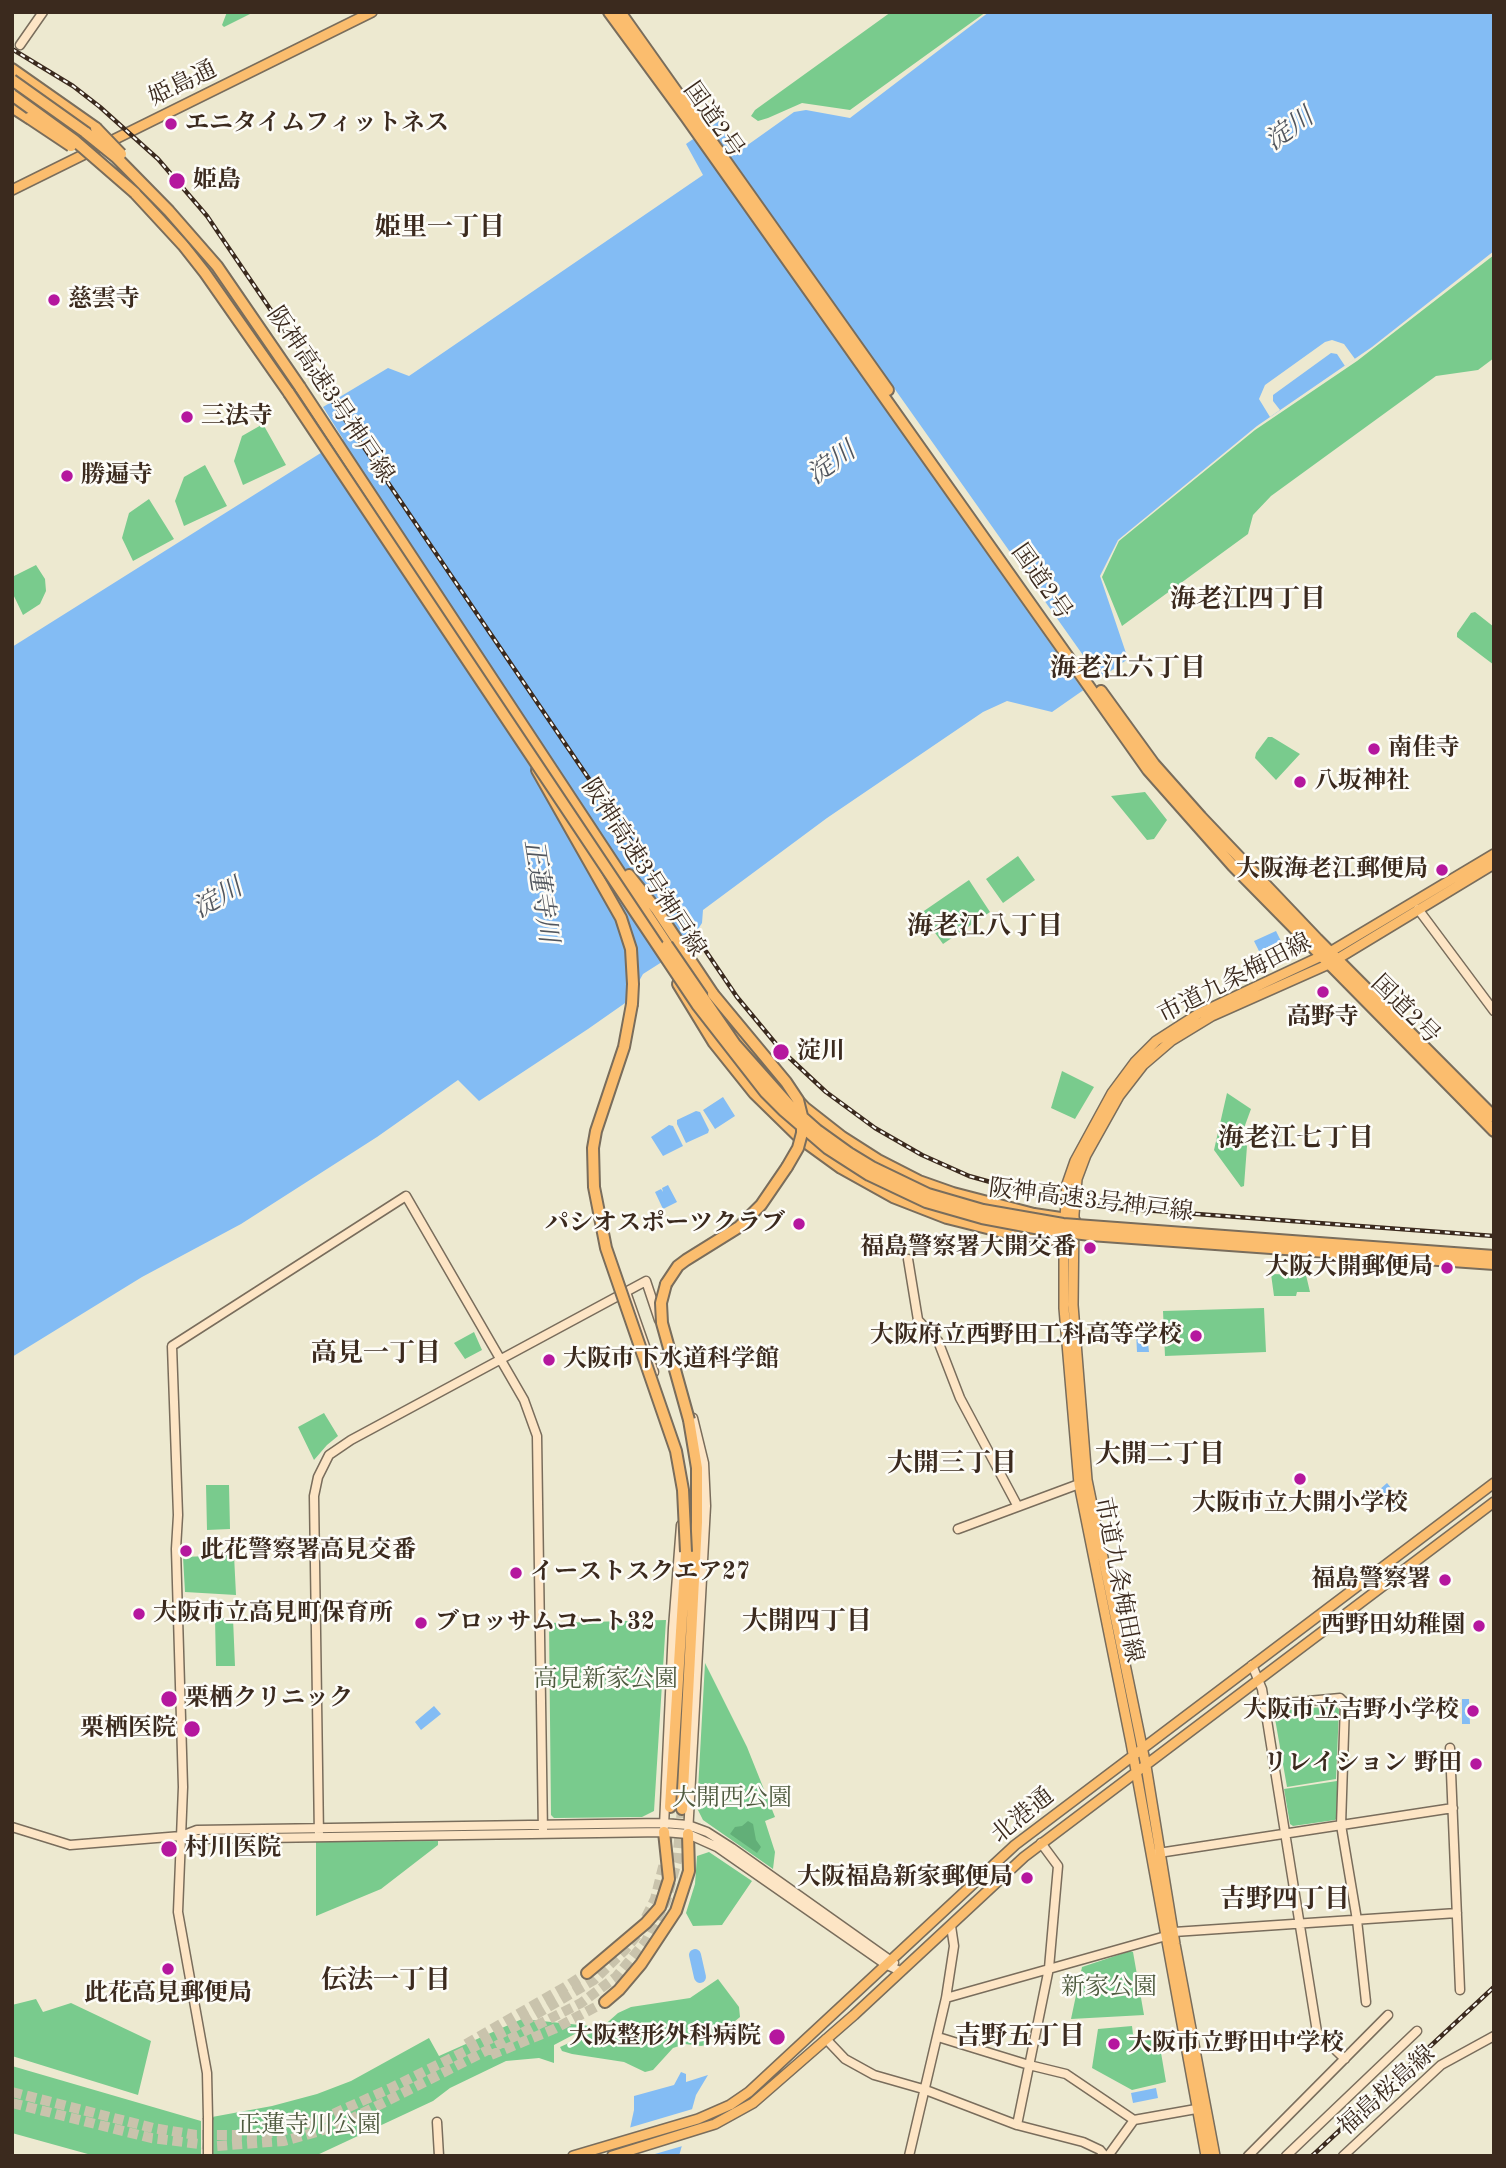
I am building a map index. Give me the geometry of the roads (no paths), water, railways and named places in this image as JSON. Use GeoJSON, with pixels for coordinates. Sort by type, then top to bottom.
{"type":"FeatureCollection","features":[{"type":"Feature","properties":{"kind":"highway","name":"国道2号"},"geometry":{"type":"LineString","coordinates":[[608,12],[694,122]]}},
{"type":"Feature","properties":{"kind":"highway","name":"国道2号"},"geometry":{"type":"LineString","coordinates":[[620,12],[694,122],[1101,698],[1173,787],[1494,1131]]}},
{"type":"Feature","properties":{"kind":"highway"},"geometry":{"type":"LineString","coordinates":[[12,69],[96,128],[196,236],[217,266]]}},
{"type":"Feature","properties":{"kind":"highway","name":"阪神高速3号神戸線"},"geometry":{"type":"LineString","coordinates":[[12,80],[76,124],[116,157],[169,211],[217,266],[300,387],[598,839],[725,1044],[784,1111],[843,1159],[882,1182],[926,1202],[982,1218],[1062,1232],[1494,1264]]}},
{"type":"Feature","properties":{"kind":"highway","name":"阪神高速3号神戸線"},"geometry":{"type":"LineString","coordinates":[[12,95],[75,140],[135,193],[183,245],[229,304],[530,755],[663,946],[736,1044],[791,1107],[817,1130],[881,1172],[928,1194],[983,1210],[1063,1224],[1494,1256]]}},
{"type":"Feature","properties":{"kind":"highway"},"geometry":{"type":"LineString","coordinates":[[12,107],[63,140],[135,193]]}},
{"type":"Feature","properties":{"kind":"highway"},"geometry":{"type":"LineString","coordinates":[[530,755],[545,787],[615,904],[631,949],[633,984],[629,1025],[596,1131],[593,1148],[594,1187],[606,1248],[676,1451],[691,1552]]}},
{"type":"Feature","properties":{"kind":"highway"},"geometry":{"type":"LineString","coordinates":[[598,839],[656,910],[729,1014],[786,1082],[798,1101],[802,1116],[802,1133],[794,1156],[761,1205],[739,1227],[678,1266],[662,1293],[660,1312],[694,1443],[698,1493],[691,1552],[676,1808]]}},
{"type":"Feature","properties":{"kind":"highway"},"geometry":{"type":"LineString","coordinates":[[663,946],[750,1050],[793,1096],[848,1142],[934,1187],[973,1199],[1069,1219]]}},
{"type":"Feature","properties":{"kind":"highway"},"geometry":{"type":"LineString","coordinates":[[663,946],[693,1011],[725,1058],[779,1119],[812,1148],[867,1184],[925,1211],[967,1224],[1064,1241]]}},
{"type":"Feature","properties":{"kind":"highway","name":"国道2号"},"geometry":{"type":"LineString","coordinates":[[1330,958],[1494,1117]]}},
{"type":"Feature","properties":{"kind":"highway"},"geometry":{"type":"LineString","coordinates":[[587,1973],[646,1923],[660,1907],[669,1879],[664,1827]]}},
{"type":"Feature","properties":{"kind":"highway"},"geometry":{"type":"LineString","coordinates":[[605,2001],[636,1971],[676,1911],[689,1871],[688,1830]]}},
{"type":"Feature","properties":{"kind":"main road","name":"姫島通"},"geometry":{"type":"LineString","coordinates":[[12,190],[372,12]]}},
{"type":"Feature","properties":{"kind":"main road","name":"市道九条梅田線"},"geometry":{"type":"LineString","coordinates":[[1330,958],[1494,854]]}},
{"type":"Feature","properties":{"kind":"main road","name":"市道九条梅田線"},"geometry":{"type":"LineString","coordinates":[[1206,2156],[1196,2109],[1156,1853],[1146,1766],[1087,1479],[1073,1306],[1067,1184],[1075,1161],[1126,1072],[1170,1031],[1198,1014],[1330,958],[1494,864]]}},
{"type":"Feature","properties":{"kind":"main road","name":"市道九条梅田線"},"geometry":{"type":"LineString","coordinates":[[1069,1219],[1064,1241],[1064,1308],[1079,1484],[1136,1774],[1156,1853]]}},
{"type":"Feature","properties":{"kind":"main road","name":"北港通"},"geometry":{"type":"LineString","coordinates":[[573,2156],[698,2119],[749,2092],[1015,1845],[1494,1483]]}},
{"type":"Feature","properties":{"kind":"main road","name":"北港通"},"geometry":{"type":"LineString","coordinates":[[612,2156],[715,2124],[753,2103],[1041,1843],[1494,1502]]}},
{"type":"Feature","properties":{"kind":"main road","name":"市道九条梅田線"},"geometry":{"type":"LineString","coordinates":[[1170,1934],[1215,2156]]}},
{"type":"Feature","properties":{"kind":"street"},"geometry":{"type":"LineString","coordinates":[[20,45],[43,12]]}},
{"type":"Feature","properties":{"kind":"street"},"geometry":{"type":"LineString","coordinates":[[1418,909],[1494,1011]]}},
{"type":"Feature","properties":{"kind":"street"},"geometry":{"type":"LineString","coordinates":[[208,2156],[207,2073],[178,1914],[183,1787],[176,1549],[179,1527],[172,1346],[406,1196],[501,1359],[531,1414],[537,1436],[543,1829]]}},
{"type":"Feature","properties":{"kind":"street"},"geometry":{"type":"LineString","coordinates":[[908,1259],[919,1324],[938,1341],[960,1398],[1017,1505]]}},
{"type":"Feature","properties":{"kind":"street"},"geometry":{"type":"LineString","coordinates":[[319,1832],[314,1496],[318,1477],[329,1455],[646,1281],[699,1440],[706,1481],[688,1830]]}},
{"type":"Feature","properties":{"kind":"street"},"geometry":{"type":"LineString","coordinates":[[626,1292],[646,1345],[672,1435],[681,1498],[664,1827]]}},
{"type":"Feature","properties":{"kind":"street"},"geometry":{"type":"LineString","coordinates":[[958,1529],[1079,1484]]}},
{"type":"Feature","properties":{"kind":"street"},"geometry":{"type":"LineString","coordinates":[[1252,1665],[1259,1679],[1265,1705],[1317,2032],[1345,2059]]}},
{"type":"Feature","properties":{"kind":"street"},"geometry":{"type":"LineString","coordinates":[[1265,1705],[1343,1699],[1345,1721],[1341,1825],[1357,1920],[1366,2002]]}},
{"type":"Feature","properties":{"kind":"street"},"geometry":{"type":"LineString","coordinates":[[1450,1748],[1460,1990]]}},
{"type":"Feature","properties":{"kind":"street"},"geometry":{"type":"LineString","coordinates":[[1156,1853],[1453,1808]]}},
{"type":"Feature","properties":{"kind":"street"},"geometry":{"type":"LineString","coordinates":[[12,1826],[70,1845],[181,1836],[197,1830],[319,1832],[664,1827],[688,1830],[728,1854],[900,1971]]}},
{"type":"Feature","properties":{"kind":"street"},"geometry":{"type":"LineString","coordinates":[[1017,2125],[1049,1968],[1058,1866],[1041,1843]]}},
{"type":"Feature","properties":{"kind":"street"},"geometry":{"type":"LineString","coordinates":[[946,1998],[1170,1934],[1457,1913]]}},
{"type":"Feature","properties":{"kind":"street"},"geometry":{"type":"LineString","coordinates":[[909,2156],[946,1998],[954,1946],[951,1926]]}},
{"type":"Feature","properties":{"kind":"street"},"geometry":{"type":"LineString","coordinates":[[1248,2156],[1388,2015]]}},
{"type":"Feature","properties":{"kind":"street"},"geometry":{"type":"LineString","coordinates":[[1286,2156],[1417,2031]]}},
{"type":"Feature","properties":{"kind":"street","name":"福島桜島線"},"geometry":{"type":"LineString","coordinates":[[1343,2156],[1441,2065],[1494,2036]]}},
{"type":"Feature","properties":{"kind":"street"},"geometry":{"type":"LineString","coordinates":[[938,2037],[1029,2066],[1066,2074],[1134,2120]]}},
{"type":"Feature","properties":{"kind":"street"},"geometry":{"type":"LineString","coordinates":[[826,2039],[840,2055],[859,2068],[1017,2125],[1083,2142],[1107,2156],[1134,2120],[1196,2109]]}},
{"type":"Feature","properties":{"kind":"street"},"geometry":{"type":"LineString","coordinates":[[437,2122],[439,2156]]}},
{"type":"Feature","properties":{"kind":"water"},"geometry":{"type":"Polygon","coordinates":[[[989,12],[1494,12],[1494,251],[1372,347],[1257,426],[1118,540],[1100,576],[1128,659],[1052,712],[1007,701],[983,712],[827,818],[703,910],[702,923],[687,946],[643,974],[628,1001],[588,1029],[479,1101],[458,1080],[377,1137],[241,1224],[142,1277],[12,1357],[12,647],[343,439],[323,407],[388,368],[409,376],[703,175],[686,144],[719,121],[742,149],[794,112],[806,110],[850,118],[989,12]]]}},
{"type":"Feature","properties":{"kind":"water"},"geometry":{"type":"Polygon","coordinates":[[[1276,931],[1281,941],[1259,951],[1254,941],[1276,931]]]}},
{"type":"Feature","properties":{"kind":"water"},"geometry":{"type":"Polygon","coordinates":[[[723,1097],[735,1116],[715,1129],[703,1110],[723,1097]]]}},
{"type":"Feature","properties":{"kind":"water"},"geometry":{"type":"Polygon","coordinates":[[[696,1111],[700,1112],[709,1130],[708,1133],[686,1143],[677,1120],[696,1111]]]}},
{"type":"Feature","properties":{"kind":"water"},"geometry":{"type":"Polygon","coordinates":[[[669,1125],[673,1126],[683,1146],[663,1156],[651,1137],[669,1125]]]}},
{"type":"Feature","properties":{"kind":"water"},"geometry":{"type":"Polygon","coordinates":[[[668,1185],[677,1202],[663,1209],[655,1192],[661,1189],[663,1192],[662,1188],[668,1185]]]}},
{"type":"Feature","properties":{"kind":"water"},"geometry":{"type":"Polygon","coordinates":[[[1136,1332],[1147,1332],[1149,1352],[1137,1352],[1136,1332]]]}},
{"type":"Feature","properties":{"kind":"water"},"geometry":{"type":"Polygon","coordinates":[[[1387,1483],[1402,1501],[1394,1508],[1379,1490],[1387,1483]]]}},
{"type":"Feature","properties":{"kind":"water"},"geometry":{"type":"Polygon","coordinates":[[[1462,1699],[1469,1699],[1470,1724],[1462,1724],[1462,1699]]]}},
{"type":"Feature","properties":{"kind":"water"},"geometry":{"type":"Polygon","coordinates":[[[434,1706],[441,1714],[421,1730],[415,1722],[434,1706]]]}},
{"type":"Feature","properties":{"kind":"water"},"geometry":{"type":"Polygon","coordinates":[[[681,2072],[686,2074],[686,2082],[708,2075],[696,2095],[679,2156],[624,2156],[634,2110],[634,2096],[674,2085],[681,2072]]]}},
{"type":"Feature","properties":{"kind":"water"},"geometry":{"type":"Polygon","coordinates":[[[1156,2088],[1158,2098],[1133,2103],[1131,2093],[1156,2088]]]}},
{"type":"Feature","properties":{"kind":"waterway","name":"正蓮寺川"},"geometry":{"type":"LineString","coordinates":[[695,1955],[700,1977]]}},
{"type":"Feature","properties":{"kind":"tunnel"},"geometry":{"type":"LineString","coordinates":[[667,1843],[670,1807]]}},
{"type":"Feature","properties":{"kind":"tunnel"},"geometry":{"type":"LineString","coordinates":[[12,2103],[151,2138],[216,2146],[284,2141],[349,2120],[581,2003],[616,1977],[646,1941],[666,1901],[677,1861],[682,1809]]}},
{"type":"Feature","properties":{"kind":"tunnel"},"geometry":{"type":"LineString","coordinates":[[12,2092],[153,2128],[196,2135],[259,2135],[322,2119],[518,2025],[594,1980],[637,1935],[655,1899],[665,1859]]}},
{"type":"Feature","properties":{"kind":"tunnel"},"geometry":{"type":"LineString","coordinates":[[466,2044],[587,1973]]}},
{"type":"Feature","properties":{"kind":"tunnel"},"geometry":{"type":"LineString","coordinates":[[491,2055],[554,2029],[605,2002]]}},
{"type":"Feature","properties":{"kind":"railway"},"geometry":{"type":"LineString","coordinates":[[12,49],[73,86],[100,107],[158,159],[207,216],[737,997],[781,1050],[826,1092],[875,1128],[922,1155],[969,1176],[1058,1201],[1116,1208],[1494,1236]]}},
{"type":"Feature","properties":{"kind":"railway"},"geometry":{"type":"LineString","coordinates":[[1312,2156],[1494,1987]]}},
{"type":"Feature","properties":{"kind":"place","name":"エニタイムフィットネス"},"geometry":{"type":"Point","coordinates":[171,124]}},
{"type":"Feature","properties":{"kind":"place","name":"姫島"},"geometry":{"type":"Point","coordinates":[177,181]}},
{"type":"Feature","properties":{"kind":"place","name":"慈雲寺"},"geometry":{"type":"Point","coordinates":[54,300]}},
{"type":"Feature","properties":{"kind":"place","name":"三法寺"},"geometry":{"type":"Point","coordinates":[187,417]}},
{"type":"Feature","properties":{"kind":"place","name":"勝遍寺"},"geometry":{"type":"Point","coordinates":[67,476]}},
{"type":"Feature","properties":{"kind":"place","name":"南佳寺"},"geometry":{"type":"Point","coordinates":[1374,749]}},
{"type":"Feature","properties":{"kind":"place","name":"八坂神社"},"geometry":{"type":"Point","coordinates":[1300,782]}},
{"type":"Feature","properties":{"kind":"place","name":"大阪海老江郵便局"},"geometry":{"type":"Point","coordinates":[1442,870]}},
{"type":"Feature","properties":{"kind":"place","name":"高野寺"},"geometry":{"type":"Point","coordinates":[1323,992]}},
{"type":"Feature","properties":{"kind":"place","name":"淀川"},"geometry":{"type":"Point","coordinates":[781,1052]}},
{"type":"Feature","properties":{"kind":"place","name":"パシオスポーツクラブ"},"geometry":{"type":"Point","coordinates":[799,1224]}},
{"type":"Feature","properties":{"kind":"place","name":"福島警察署大開交番"},"geometry":{"type":"Point","coordinates":[1090,1248]}},
{"type":"Feature","properties":{"kind":"place","name":"大阪大開郵便局"},"geometry":{"type":"Point","coordinates":[1447,1268]}},
{"type":"Feature","properties":{"kind":"place","name":"大阪府立西野田工科高等学校"},"geometry":{"type":"Point","coordinates":[1196,1336]}},
{"type":"Feature","properties":{"kind":"place","name":"大阪市下水道科学館"},"geometry":{"type":"Point","coordinates":[549,1360]}},
{"type":"Feature","properties":{"kind":"place","name":"大阪市立大開小学校"},"geometry":{"type":"Point","coordinates":[1300,1479]}},
{"type":"Feature","properties":{"kind":"place","name":"此花警察署高見交番"},"geometry":{"type":"Point","coordinates":[186,1551]}},
{"type":"Feature","properties":{"kind":"place","name":"イーストスクエア27"},"geometry":{"type":"Point","coordinates":[516,1573]}},
{"type":"Feature","properties":{"kind":"place","name":"福島警察署"},"geometry":{"type":"Point","coordinates":[1445,1580]}},
{"type":"Feature","properties":{"kind":"place","name":"大阪市立高見町保育所"},"geometry":{"type":"Point","coordinates":[139,1614]}},
{"type":"Feature","properties":{"kind":"place","name":"ブロッサムコート32"},"geometry":{"type":"Point","coordinates":[421,1623]}},
{"type":"Feature","properties":{"kind":"place","name":"西野田幼稚園"},"geometry":{"type":"Point","coordinates":[1479,1626]}},
{"type":"Feature","properties":{"kind":"place","name":"栗栖クリニック"},"geometry":{"type":"Point","coordinates":[169,1699]}},
{"type":"Feature","properties":{"kind":"place","name":"大阪市立吉野小学校"},"geometry":{"type":"Point","coordinates":[1473,1711]}},
{"type":"Feature","properties":{"kind":"place","name":"栗栖医院"},"geometry":{"type":"Point","coordinates":[192,1729]}},
{"type":"Feature","properties":{"kind":"place","name":"リレイション 野田"},"geometry":{"type":"Point","coordinates":[1476,1764]}},
{"type":"Feature","properties":{"kind":"place","name":"村川医院"},"geometry":{"type":"Point","coordinates":[169,1849]}},
{"type":"Feature","properties":{"kind":"place","name":"大阪福島新家郵便局"},"geometry":{"type":"Point","coordinates":[1027,1878]}},
{"type":"Feature","properties":{"kind":"place","name":"此花高見郵便局"},"geometry":{"type":"Point","coordinates":[168,1969]}},
{"type":"Feature","properties":{"kind":"place","name":"大阪整形外科病院"},"geometry":{"type":"Point","coordinates":[777,2037]}},
{"type":"Feature","properties":{"kind":"place","name":"大阪市立野田中学校"},"geometry":{"type":"Point","coordinates":[1114,2044]}},
{"type":"Feature","properties":{"kind":"district","name":"姫里一丁目"},"geometry":{"type":"Point","coordinates":[440,228]}},
{"type":"Feature","properties":{"kind":"district","name":"海老江四丁目"},"geometry":{"type":"Point","coordinates":[1248,600]}},
{"type":"Feature","properties":{"kind":"district","name":"海老江六丁目"},"geometry":{"type":"Point","coordinates":[1128,669]}},
{"type":"Feature","properties":{"kind":"district","name":"海老江八丁目"},"geometry":{"type":"Point","coordinates":[985,927]}},
{"type":"Feature","properties":{"kind":"district","name":"海老江七丁目"},"geometry":{"type":"Point","coordinates":[1296,1139]}},
{"type":"Feature","properties":{"kind":"district","name":"高見一丁目"},"geometry":{"type":"Point","coordinates":[376,1354]}},
{"type":"Feature","properties":{"kind":"district","name":"大開二丁目"},"geometry":{"type":"Point","coordinates":[1160,1455]}},
{"type":"Feature","properties":{"kind":"district","name":"大開三丁目"},"geometry":{"type":"Point","coordinates":[952,1464]}},
{"type":"Feature","properties":{"kind":"district","name":"大開四丁目"},"geometry":{"type":"Point","coordinates":[807,1622]}},
{"type":"Feature","properties":{"kind":"district","name":"吉野四丁目"},"geometry":{"type":"Point","coordinates":[1285,1900]}},
{"type":"Feature","properties":{"kind":"district","name":"伝法一丁目"},"geometry":{"type":"Point","coordinates":[386,1981]}},
{"type":"Feature","properties":{"kind":"district","name":"吉野五丁目"},"geometry":{"type":"Point","coordinates":[1020,2037]}},
{"type":"Feature","properties":{"kind":"park label","name":"高見新家公園"},"geometry":{"type":"Point","coordinates":[606,1680]}},
{"type":"Feature","properties":{"kind":"park label","name":"大開西公園"},"geometry":{"type":"Point","coordinates":[732,1799]}},
{"type":"Feature","properties":{"kind":"park label","name":"新家公園"},"geometry":{"type":"Point","coordinates":[1109,1988]}},
{"type":"Feature","properties":{"kind":"park label","name":"正蓮寺川公園"},"geometry":{"type":"Point","coordinates":[309,2126]}}]}
